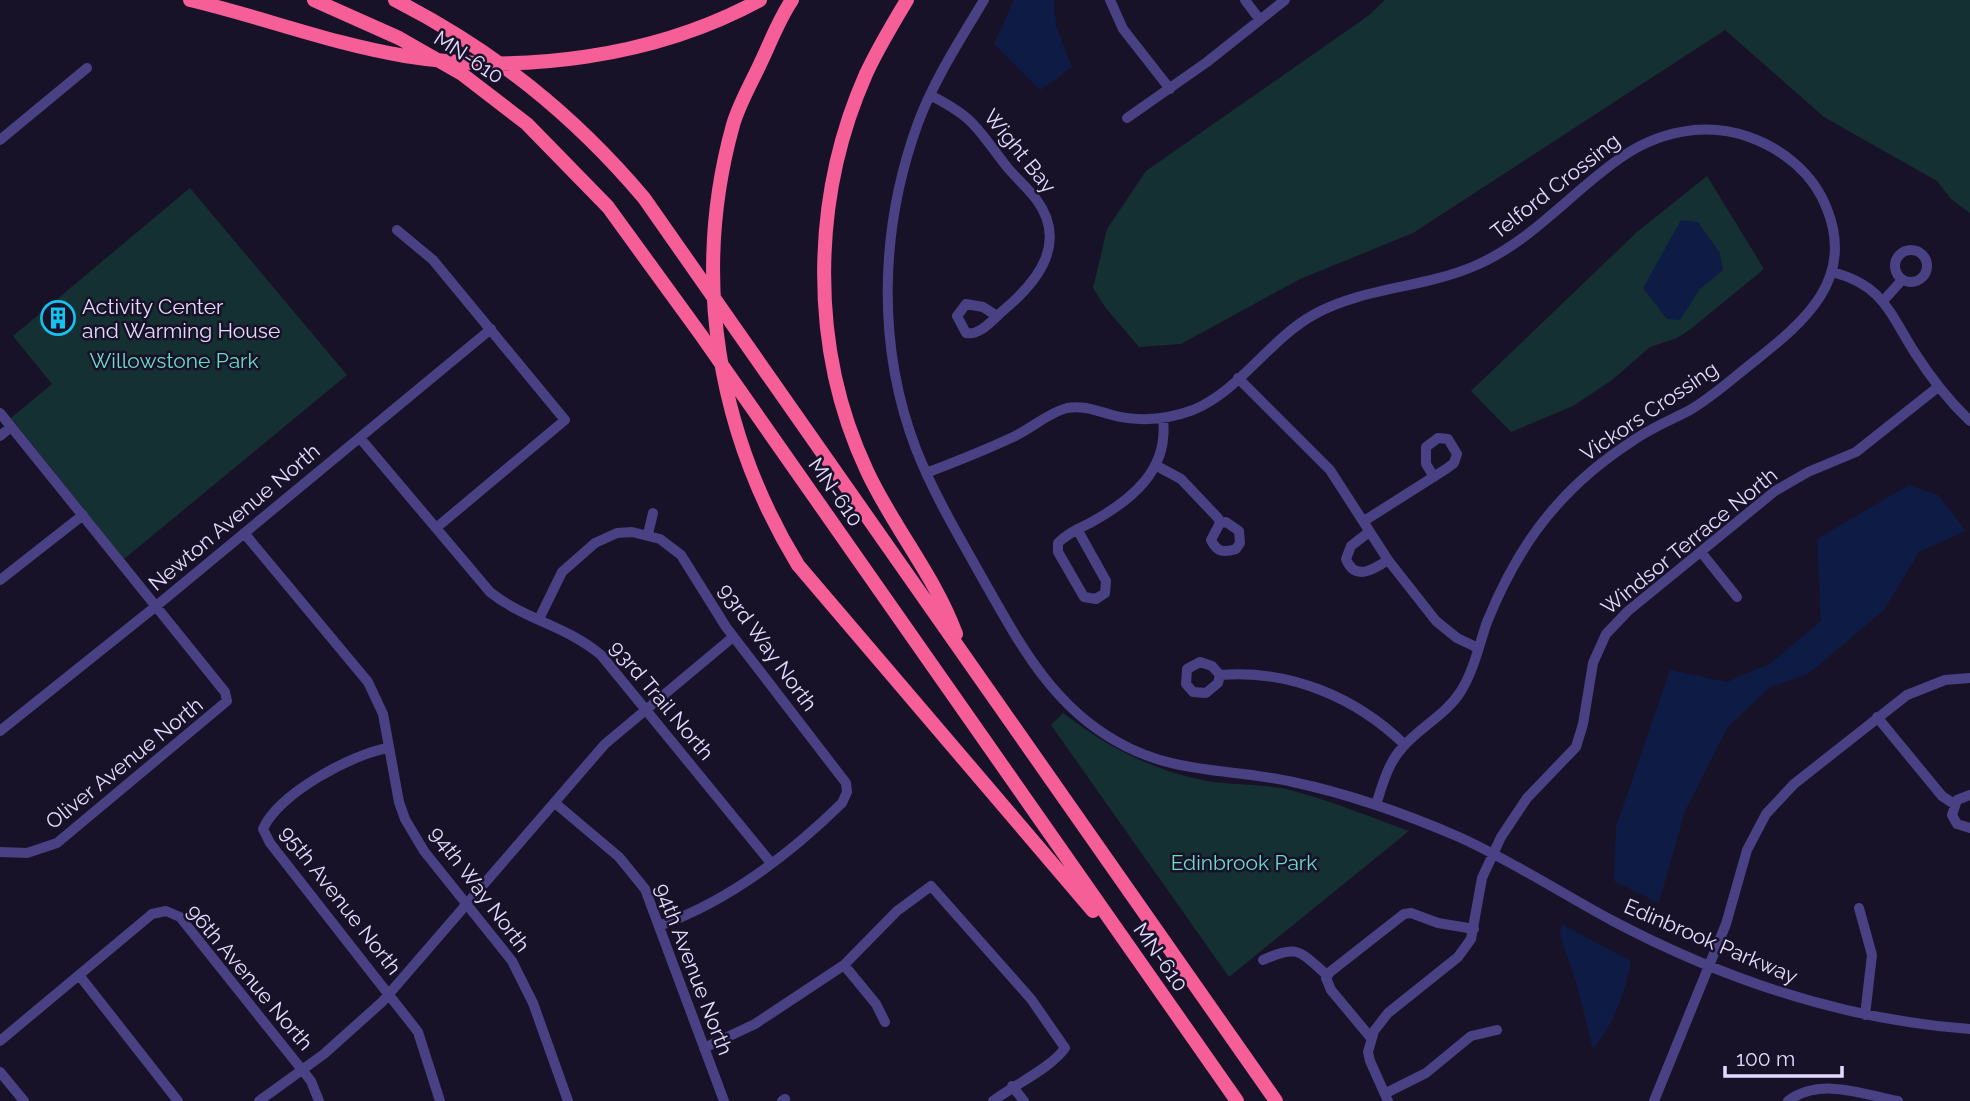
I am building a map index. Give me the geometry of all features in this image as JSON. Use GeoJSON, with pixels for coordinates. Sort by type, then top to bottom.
{"type":"FeatureCollection","features":[{"type":"Feature","properties":{"kind":"highway"},"geometry":{"type":"LineString","coordinates":[[190,0],[348,43],[405,56],[461,63],[559,59],[659,40],[756,2]]}},
{"type":"Feature","properties":{"kind":"highway","name":"MN-610"},"geometry":{"type":"LineString","coordinates":[[314,0],[399,38],[462,74],[527,124],[608,207],[701,335],[1235,1101]]}},
{"type":"Feature","properties":{"kind":"highway","name":"MN-610"},"geometry":{"type":"LineString","coordinates":[[395,0],[458,34],[530,83],[616,165],[666,229],[1276,1101]]}},
{"type":"Feature","properties":{"kind":"highway"},"geometry":{"type":"LineString","coordinates":[[792,0],[733,124],[714,222],[712,277],[716,337],[723,381],[737,431],[769,518],[798,565],[1091,908],[1235,1101]]}},
{"type":"Feature","properties":{"kind":"highway"},"geometry":{"type":"LineString","coordinates":[[904,6],[865,76],[839,150],[826,234],[826,317],[840,397],[858,451],[879,496],[947,609],[962,652]]}},
{"type":"Feature","properties":{"kind":"street","name":"Edinbrook Parkway"},"geometry":{"type":"LineString","coordinates":[[984,0],[930,95],[901,177],[892,225],[888,275],[896,375],[906,419],[926,473],[954,528],[1031,661],[1062,700],[1100,732],[1133,750],[1186,768],[1294,782],[1376,806],[1493,853],[1611,920],[1709,966],[1789,996],[1865,1016],[1970,1029]]}},
{"type":"Feature","properties":{"kind":"street"},"geometry":{"type":"LineString","coordinates":[[1110,0],[1123,29],[1170,89]]}},
{"type":"Feature","properties":{"kind":"street"},"geometry":{"type":"LineString","coordinates":[[1245,0],[1260,20]]}},
{"type":"Feature","properties":{"kind":"street"},"geometry":{"type":"LineString","coordinates":[[1127,118],[1170,89],[1285,0]]}},
{"type":"Feature","properties":{"kind":"street"},"geometry":{"type":"LineString","coordinates":[[0,139],[87,68]]}},
{"type":"Feature","properties":{"kind":"street","name":"Wight Bay"},"geometry":{"type":"LineString","coordinates":[[930,95],[966,114],[981,128],[1007,167],[1035,197],[1047,224],[1049,239],[1043,267],[1025,291],[997,316]]}},
{"type":"Feature","properties":{"kind":"street","name":"Telford Crossing"},"geometry":{"type":"LineString","coordinates":[[1163,419],[1201,406],[1314,314],[1334,306],[1454,274],[1488,260],[1536,228],[1578,190],[1630,150],[1683,131],[1713,130],[1744,135],[1782,152],[1797,165],[1822,196],[1830,214],[1834,251],[1832,272]]}},
{"type":"Feature","properties":{"kind":"street"},"geometry":{"type":"LineString","coordinates":[[397,230],[433,260],[565,420],[436,528]]}},
{"type":"Feature","properties":{"kind":"street"},"geometry":{"type":"LineString","coordinates":[[1832,272],[1866,284],[1884,300],[1938,387],[1970,421]]}},
{"type":"Feature","properties":{"kind":"street","name":"Vickors Crossing"},"geometry":{"type":"LineString","coordinates":[[1376,806],[1390,768],[1405,745],[1453,702],[1464,687],[1499,592],[1516,561],[1557,504],[1609,457],[1706,399],[1794,329],[1818,301],[1832,272]]}},
{"type":"Feature","properties":{"kind":"street"},"geometry":{"type":"LineString","coordinates":[[1884,300],[1902,280]]}},
{"type":"Feature","properties":{"kind":"street","name":"Newton Avenue North"},"geometry":{"type":"LineString","coordinates":[[0,731],[155,607],[491,329]]}},
{"type":"Feature","properties":{"kind":"street"},"geometry":{"type":"LineString","coordinates":[[1238,378],[1330,470],[1388,560],[1436,621],[1457,638],[1478,648]]}},
{"type":"Feature","properties":{"kind":"street","name":"Windsor Terrace North"},"geometry":{"type":"LineString","coordinates":[[1474,929],[1482,878],[1493,853],[1516,812],[1576,747],[1583,724],[1593,663],[1606,634],[1628,611],[1775,491],[1808,472],[1856,452],[1938,387]]}},
{"type":"Feature","properties":{"kind":"street"},"geometry":{"type":"LineString","coordinates":[[926,473],[1013,438],[1063,409],[1083,407],[1126,418],[1163,419],[1164,439],[1157,466],[1147,480],[1124,500],[1077,529],[1058,543],[1058,552],[1084,597],[1096,599],[1105,593],[1106,581],[1077,529]]}},
{"type":"Feature","properties":{"kind":"street"},"geometry":{"type":"LineString","coordinates":[[0,413],[155,607]]}},
{"type":"Feature","properties":{"kind":"street"},"geometry":{"type":"LineString","coordinates":[[0,436],[12,427]]}},
{"type":"Feature","properties":{"kind":"street","name":"93rd Trail North"},"geometry":{"type":"LineString","coordinates":[[360,438],[489,592],[513,609],[569,632],[601,655],[771,863]]}},
{"type":"Feature","properties":{"kind":"street"},"geometry":{"type":"LineString","coordinates":[[1157,466],[1181,479],[1220,523]]}},
{"type":"Feature","properties":{"kind":"street"},"geometry":{"type":"LineString","coordinates":[[1364,521],[1434,477]]}},
{"type":"Feature","properties":{"kind":"street"},"geometry":{"type":"LineString","coordinates":[[540,620],[555,581],[570,563],[595,543],[625,532],[648,534],[653,513]]}},
{"type":"Feature","properties":{"kind":"street"},"geometry":{"type":"LineString","coordinates":[[0,580],[83,515]]}},
{"type":"Feature","properties":{"kind":"street"},"geometry":{"type":"LineString","coordinates":[[1369,532],[1351,546],[1346,559],[1349,566],[1355,571],[1368,572],[1388,560]]}},
{"type":"Feature","properties":{"kind":"street","name":"94th Way North"},"geometry":{"type":"LineString","coordinates":[[244,533],[368,682],[383,714],[405,819],[424,851],[497,940],[524,983],[568,1101]]}},
{"type":"Feature","properties":{"kind":"street","name":"93rd Way North"},"geometry":{"type":"LineString","coordinates":[[648,534],[670,545],[681,555],[733,637],[839,771],[847,792],[836,808],[771,863]]}},
{"type":"Feature","properties":{"kind":"street"},"geometry":{"type":"LineString","coordinates":[[1701,552],[1737,597]]}},
{"type":"Feature","properties":{"kind":"street","name":"Oliver Avenue North"},"geometry":{"type":"LineString","coordinates":[[0,852],[27,853],[57,843],[221,709],[227,701],[225,692],[155,607]]}},
{"type":"Feature","properties":{"kind":"street"},"geometry":{"type":"LineString","coordinates":[[259,1101],[303,1071],[389,994],[605,744],[733,637]]}},
{"type":"Feature","properties":{"kind":"street"},"geometry":{"type":"LineString","coordinates":[[1220,674],[1255,674],[1281,678],[1331,694],[1377,720],[1405,745]]}},
{"type":"Feature","properties":{"kind":"street"},"geometry":{"type":"LineString","coordinates":[[1654,1101],[1734,898],[1746,850],[1766,814],[1794,784],[1907,695],[1926,686],[1970,678]]}},
{"type":"Feature","properties":{"kind":"street"},"geometry":{"type":"LineString","coordinates":[[1877,717],[1942,796],[1954,804]]}},
{"type":"Feature","properties":{"kind":"street","name":"95th Avenue North"},"geometry":{"type":"LineString","coordinates":[[390,748],[360,755],[326,772],[272,815],[262,829],[270,843],[418,1032],[440,1101]]}},
{"type":"Feature","properties":{"kind":"street"},"geometry":{"type":"LineString","coordinates":[[1970,795],[1962,796],[1954,804],[1954,820],[1962,827],[1970,828]]}},
{"type":"Feature","properties":{"kind":"street","name":"94th Avenue North"},"geometry":{"type":"LineString","coordinates":[[555,803],[630,867],[645,889],[724,1101]]}},
{"type":"Feature","properties":{"kind":"street"},"geometry":{"type":"LineString","coordinates":[[659,926],[723,898],[771,863]]}},
{"type":"Feature","properties":{"kind":"street"},"geometry":{"type":"LineString","coordinates":[[704,1048],[755,1024],[844,965],[897,911],[931,886],[1031,999],[1065,1048],[1057,1059],[1012,1086],[993,1101]]}},
{"type":"Feature","properties":{"kind":"street"},"geometry":{"type":"LineString","coordinates":[[1859,908],[1872,955],[1865,1016]]}},
{"type":"Feature","properties":{"kind":"street","name":"96th Avenue North"},"geometry":{"type":"LineString","coordinates":[[79,975],[152,914],[166,911],[180,917],[303,1071],[314,1087],[319,1101]]}},
{"type":"Feature","properties":{"kind":"street"},"geometry":{"type":"LineString","coordinates":[[1327,975],[1404,914],[1412,913],[1438,923],[1474,929],[1471,939],[1458,957],[1388,1013],[1371,1038],[1370,1060],[1387,1097],[1426,1073],[1471,1036],[1497,1030]]}},
{"type":"Feature","properties":{"kind":"street"},"geometry":{"type":"LineString","coordinates":[[1264,960],[1290,949],[1299,952],[1327,975],[1331,990],[1371,1038]]}},
{"type":"Feature","properties":{"kind":"street"},"geometry":{"type":"LineString","coordinates":[[844,965],[876,1004],[885,1022]]}},
{"type":"Feature","properties":{"kind":"street"},"geometry":{"type":"LineString","coordinates":[[0,1041],[79,975],[178,1101]]}},
{"type":"Feature","properties":{"kind":"street"},"geometry":{"type":"LineString","coordinates":[[0,1072],[24,1101]]}},
{"type":"Feature","properties":{"kind":"street"},"geometry":{"type":"LineString","coordinates":[[1012,1086],[1024,1101]]}},
{"type":"Feature","properties":{"kind":"street"},"geometry":{"type":"LineString","coordinates":[[1788,1101],[1808,1090],[1822,1088],[1898,1101]]}},
{"type":"Feature","properties":{"kind":"green space"},"geometry":{"type":"Polygon","coordinates":[[[1385,0],[1970,0],[1970,213],[1951,199],[1937,181],[1824,117],[1725,30],[1413,233],[1300,279],[1181,344],[1139,347],[1105,307],[1093,288],[1107,229],[1146,171],[1368,16],[1385,0]]]}},
{"type":"Feature","properties":{"kind":"green space"},"geometry":{"type":"Polygon","coordinates":[[[1707,176],[1764,269],[1692,328],[1677,338],[1650,347],[1612,380],[1573,406],[1511,432],[1471,391],[1637,232],[1707,176]]]}},
{"type":"Feature","properties":{"kind":"green space","name":"Willowstone Park"},"geometry":{"type":"Polygon","coordinates":[[[190,188],[347,375],[124,559],[11,418],[52,384],[13,336],[190,188]]]}},
{"type":"Feature","properties":{"kind":"green space","name":"Edinbrook Park"},"geometry":{"type":"Polygon","coordinates":[[[1063,713],[1113,747],[1167,771],[1207,781],[1286,789],[1325,800],[1409,831],[1229,977],[1051,725],[1063,713]]]}},
{"type":"Feature","properties":{"kind":"water"},"geometry":{"type":"Polygon","coordinates":[[[1014,0],[1054,0],[1056,26],[1072,67],[1040,90],[994,44],[1014,0]]]}},
{"type":"Feature","properties":{"kind":"water"},"geometry":{"type":"Polygon","coordinates":[[[1681,220],[1698,222],[1720,253],[1723,270],[1699,290],[1680,320],[1667,319],[1643,288],[1681,220]]]}},
{"type":"Feature","properties":{"kind":"water"},"geometry":{"type":"Polygon","coordinates":[[[1909,485],[1938,495],[1966,531],[1919,552],[1884,610],[1808,674],[1770,687],[1727,728],[1685,811],[1659,903],[1614,881],[1616,827],[1670,670],[1727,682],[1771,663],[1821,621],[1817,539],[1909,485]]]}},
{"type":"Feature","properties":{"kind":"water"},"geometry":{"type":"Polygon","coordinates":[[[1561,924],[1631,961],[1618,1008],[1593,1049],[1577,985],[1560,935],[1561,924]]]}},
{"type":"Feature","properties":{"kind":"place","name":"Activity Center and Warming House"},"geometry":{"type":"Point","coordinates":[58,318]}}]}
